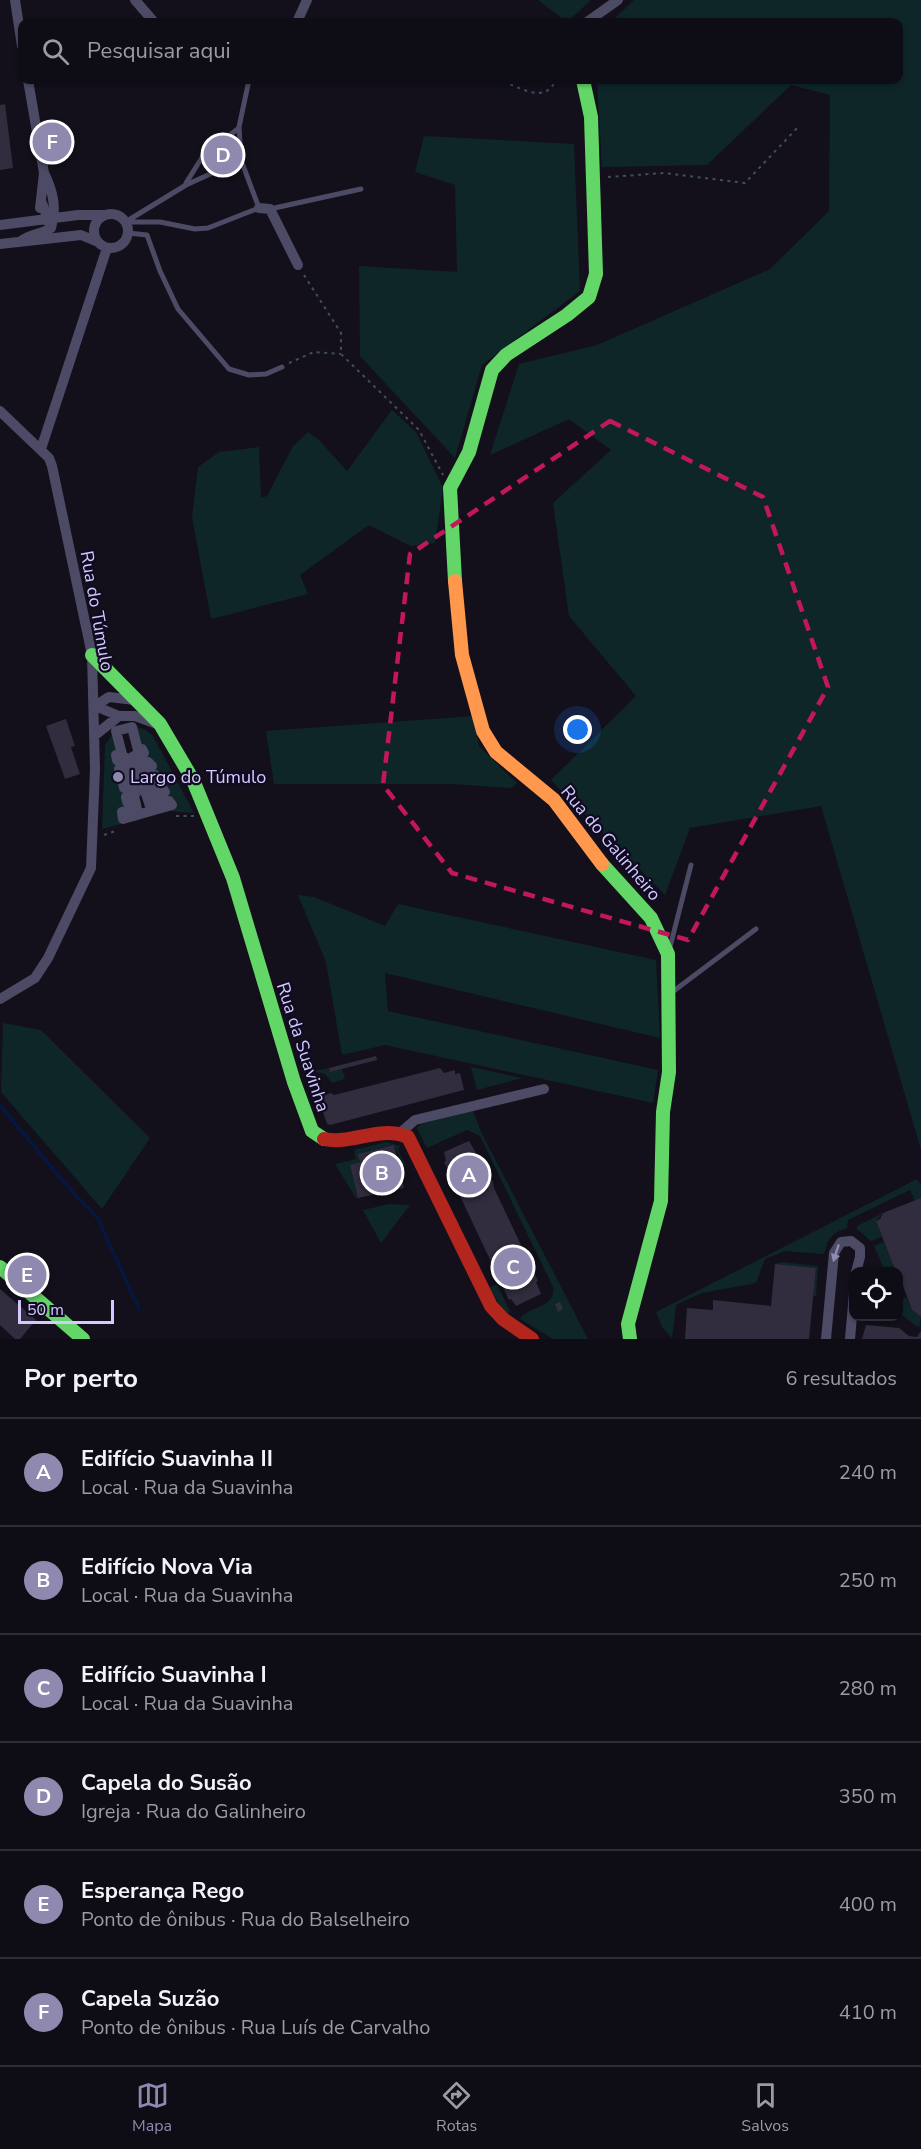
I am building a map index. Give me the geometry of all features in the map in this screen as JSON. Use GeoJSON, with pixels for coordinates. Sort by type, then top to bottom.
{"type":"FeatureCollection","features":[{"type":"Feature","properties":{"kind":"street"},"geometry":{"type":"LineString","coordinates":[[15,0],[18,20]]}},
{"type":"Feature","properties":{"kind":"street"},"geometry":{"type":"LineString","coordinates":[[135,0],[151,18]]}},
{"type":"Feature","properties":{"kind":"street"},"geometry":{"type":"LineString","coordinates":[[299,18],[307,0]]}},
{"type":"Feature","properties":{"kind":"street"},"geometry":{"type":"LineString","coordinates":[[592,18],[618,0]]}},
{"type":"Feature","properties":{"kind":"street"},"geometry":{"type":"LineString","coordinates":[[29,84],[44,173],[59,207],[71,216]]}},
{"type":"Feature","properties":{"kind":"street"},"geometry":{"type":"LineString","coordinates":[[450,488],[470,452],[492,370],[506,355],[589,297],[596,274],[591,117],[584,84]]}},
{"type":"Feature","properties":{"kind":"street"},"geometry":{"type":"LineString","coordinates":[[33,221],[42,203],[44,173]]}},
{"type":"Feature","properties":{"kind":"street"},"geometry":{"type":"LineString","coordinates":[[20,242],[29,234],[46,232],[51,222],[54,199]]}},
{"type":"Feature","properties":{"kind":"street"},"geometry":{"type":"LineString","coordinates":[[42,203],[51,222]]}},
{"type":"Feature","properties":{"kind":"street"},"geometry":{"type":"LineString","coordinates":[[264,209],[298,265]]}},
{"type":"Feature","properties":{"kind":"street"},"geometry":{"type":"LineString","coordinates":[[0,225],[33,221],[51,222],[74,230],[103,245],[119,247],[127,228],[117,215],[106,214],[71,216],[51,222]]}},
{"type":"Feature","properties":{"kind":"street"},"geometry":{"type":"LineString","coordinates":[[0,411],[41,449],[103,245],[94,226],[106,214]]}},
{"type":"Feature","properties":{"kind":"street"},"geometry":{"type":"LineString","coordinates":[[0,244],[87,236]]}},
{"type":"Feature","properties":{"kind":"street","name":"Rua do Túmulo"},"geometry":{"type":"LineString","coordinates":[[0,999],[35,978],[48,958],[91,868],[95,706],[92,655],[52,466],[41,449]]}},
{"type":"Feature","properties":{"kind":"street","name":"Rua do Galinheiro"},"geometry":{"type":"LineString","coordinates":[[450,488],[453,580],[458,628],[462,655],[483,731],[496,752],[554,800],[602,864],[651,918],[668,954],[669,1072],[663,1112],[661,1201],[628,1324],[630,1339]]}},
{"type":"Feature","properties":{"kind":"street","name":"Rua da Suavinha"},"geometry":{"type":"LineString","coordinates":[[92,655],[168,736],[217,836],[312,1131],[319,1139],[330,1142],[383,1130],[400,1133]]}},
{"type":"Feature","properties":{"kind":"street"},"geometry":{"type":"LineString","coordinates":[[135,700],[108,696],[95,706],[119,716],[135,716],[157,723]]}},
{"type":"Feature","properties":{"kind":"street"},"geometry":{"type":"LineString","coordinates":[[94,736],[119,716]]}},
{"type":"Feature","properties":{"kind":"street"},"geometry":{"type":"LineString","coordinates":[[132,727],[138,750],[142,749],[144,753],[134,756],[136,765],[148,762],[152,766],[138,769],[141,779],[155,775],[158,779],[142,784],[145,793],[162,788],[165,792],[147,797],[150,806],[169,801],[172,806],[123,819],[122,812],[137,809],[135,800],[127,802],[126,797],[135,795],[133,786],[124,788],[123,783],[132,781],[130,772],[120,774],[119,769],[130,767],[127,758],[117,760],[116,756],[122,754],[116,731],[132,727]]}},
{"type":"Feature","properties":{"kind":"street"},"geometry":{"type":"LineString","coordinates":[[532,1339],[503,1319],[491,1306],[413,1144],[400,1133],[415,1120],[544,1089]]}},
{"type":"Feature","properties":{"kind":"street"},"geometry":{"type":"LineString","coordinates":[[826,1339],[834,1253],[841,1242],[853,1242],[860,1248],[861,1257],[858,1267]]}},
{"type":"Feature","properties":{"kind":"street"},"geometry":{"type":"LineString","coordinates":[[0,1267],[83,1339]]}},
{"type":"Feature","properties":{"kind":"street"},"geometry":{"type":"LineString","coordinates":[[850,1339],[852,1321]]}},
{"type":"Feature","properties":{"kind":"lane"},"geometry":{"type":"LineString","coordinates":[[248,84],[239,128],[241,160],[264,209]]}},
{"type":"Feature","properties":{"kind":"lane"},"geometry":{"type":"LineString","coordinates":[[186,185],[203,156],[239,128]]}},
{"type":"Feature","properties":{"kind":"lane"},"geometry":{"type":"LineString","coordinates":[[127,228],[186,185],[241,160]]}},
{"type":"Feature","properties":{"kind":"lane"},"geometry":{"type":"LineString","coordinates":[[127,228],[160,222],[195,229],[208,228],[264,209],[361,189]]}},
{"type":"Feature","properties":{"kind":"lane"},"geometry":{"type":"LineString","coordinates":[[127,228],[147,235],[160,271],[178,309],[229,369],[249,375],[266,374],[282,368]]}},
{"type":"Feature","properties":{"kind":"lane"},"geometry":{"type":"LineString","coordinates":[[668,954],[691,865]]}},
{"type":"Feature","properties":{"kind":"lane"},"geometry":{"type":"LineString","coordinates":[[669,994],[756,928]]}},
{"type":"Feature","properties":{"kind":"path"},"geometry":{"type":"LineString","coordinates":[[515,84],[532,93],[542,94],[551,90],[554,84]]}},
{"type":"Feature","properties":{"kind":"path"},"geometry":{"type":"LineString","coordinates":[[593,178],[664,173],[745,183],[799,126]]}},
{"type":"Feature","properties":{"kind":"path"},"geometry":{"type":"LineString","coordinates":[[298,265],[341,333],[341,354]]}},
{"type":"Feature","properties":{"kind":"path"},"geometry":{"type":"LineString","coordinates":[[282,368],[314,352],[341,354],[419,430],[450,488]]}},
{"type":"Feature","properties":{"kind":"highlighted area"},"geometry":{"type":"Polygon","coordinates":[[[610,421],[763,497],[828,687],[688,940],[452,873],[383,785],[410,554],[610,421]]]}},
{"type":"Feature","properties":{"kind":"green space"},"geometry":{"type":"Polygon","coordinates":[[[538,0],[591,0],[571,18],[562,18],[538,0]]]}},
{"type":"Feature","properties":{"kind":"green space"},"geometry":{"type":"Polygon","coordinates":[[[634,0],[921,0],[921,1150],[821,806],[690,828],[665,895],[551,780],[636,696],[569,616],[553,503],[611,450],[569,419],[490,455],[519,364],[597,345],[770,269],[829,211],[830,95],[791,85],[707,165],[602,167],[597,84],[903,84],[903,18],[615,18],[634,0]]]}},
{"type":"Feature","properties":{"kind":"green space"},"geometry":{"type":"Polygon","coordinates":[[[424,136],[574,144],[580,291],[482,365],[455,458],[360,356],[359,266],[457,272],[455,185],[415,172],[424,136]]]}},
{"type":"Feature","properties":{"kind":"green space"},"geometry":{"type":"Polygon","coordinates":[[[392,410],[416,432],[443,488],[435,543],[411,546],[369,525],[300,575],[308,594],[211,619],[192,517],[198,467],[219,452],[259,447],[261,498],[267,496],[293,446],[308,432],[319,440],[347,471],[392,410]]]}},
{"type":"Feature","properties":{"kind":"green space"},"geometry":{"type":"Polygon","coordinates":[[[474,716],[479,746],[517,783],[511,788],[452,784],[274,784],[266,731],[474,716]]]}},
{"type":"Feature","properties":{"kind":"green space","name":"Largo do Túmulo"},"geometry":{"type":"Polygon","coordinates":[[[132,725],[146,730],[153,736],[194,813],[168,811],[102,829],[105,745],[116,729],[132,725]],[[132,727],[116,731],[137,809],[171,805],[132,727]]]}},
{"type":"Feature","properties":{"kind":"green space"},"geometry":{"type":"Polygon","coordinates":[[[298,895],[314,897],[385,926],[398,904],[656,960],[660,1038],[385,973],[388,1011],[658,1070],[653,1103],[385,1045],[342,1055],[326,962],[298,895]]]}},
{"type":"Feature","properties":{"kind":"green space"},"geometry":{"type":"Polygon","coordinates":[[[3,1023],[41,1030],[150,1138],[102,1209],[1,1092],[3,1023]]]}},
{"type":"Feature","properties":{"kind":"green space"},"geometry":{"type":"Polygon","coordinates":[[[471,1067],[522,1078],[477,1090],[471,1067]]]}},
{"type":"Feature","properties":{"kind":"green space"},"geometry":{"type":"Polygon","coordinates":[[[329,1068],[330,1072],[342,1069],[345,1079],[332,1083],[325,1074],[314,1071],[329,1068]]]}},
{"type":"Feature","properties":{"kind":"green space"},"geometry":{"type":"Polygon","coordinates":[[[473,1111],[481,1132],[588,1339],[553,1339],[520,1319],[546,1303],[553,1294],[553,1287],[480,1136],[467,1130],[427,1148],[417,1128],[421,1124],[473,1111]]]}},
{"type":"Feature","properties":{"kind":"green space"},"geometry":{"type":"Polygon","coordinates":[[[387,1142],[400,1146],[398,1150],[405,1164],[403,1165],[394,1145],[358,1154],[360,1162],[350,1165],[358,1198],[356,1198],[335,1164],[356,1159],[354,1150],[387,1142]]]}},
{"type":"Feature","properties":{"kind":"green space"},"geometry":{"type":"Polygon","coordinates":[[[917,1179],[921,1185],[921,1198],[915,1201],[910,1190],[848,1220],[847,1228],[831,1237],[824,1254],[785,1251],[765,1259],[756,1283],[702,1293],[676,1305],[672,1338],[662,1327],[656,1312],[917,1179]]]}},
{"type":"Feature","properties":{"kind":"green space"},"geometry":{"type":"Polygon","coordinates":[[[389,1204],[410,1205],[381,1243],[363,1210],[389,1204]]]}},
{"type":"Feature","properties":{"kind":"green space"},"geometry":{"type":"Polygon","coordinates":[[[883,1213],[876,1221],[882,1237],[871,1241],[857,1229],[857,1226],[883,1213]]]}},
{"type":"Feature","properties":{"kind":"green space"},"geometry":{"type":"Polygon","coordinates":[[[884,1242],[894,1267],[883,1267],[874,1246],[884,1242]]]}},
{"type":"Feature","properties":{"kind":"green space"},"geometry":{"type":"Polygon","coordinates":[[[781,1262],[818,1266],[816,1296],[813,1296],[816,1268],[775,1264],[781,1262]]]}},
{"type":"Feature","properties":{"kind":"green space"},"geometry":{"type":"Polygon","coordinates":[[[497,1284],[510,1312],[506,1314],[489,1288],[497,1284]]]}},
{"type":"Feature","properties":{"kind":"green space"},"geometry":{"type":"Polygon","coordinates":[[[906,1297],[912,1310],[921,1317],[919,1328],[903,1316],[903,1298],[906,1297]]]}},
{"type":"Feature","properties":{"kind":"building"},"geometry":{"type":"Polygon","coordinates":[[[5,104],[13,168],[0,170],[0,105],[5,104]]]}},
{"type":"Feature","properties":{"kind":"building"},"geometry":{"type":"Polygon","coordinates":[[[228,142],[236,155],[217,168],[213,163],[208,167],[205,162],[209,156],[228,142]]]}},
{"type":"Feature","properties":{"kind":"building"},"geometry":{"type":"Polygon","coordinates":[[[66,719],[75,746],[71,747],[80,774],[65,779],[46,726],[66,719]]]}},
{"type":"Feature","properties":{"kind":"building"},"geometry":{"type":"Polygon","coordinates":[[[376,1056],[377,1060],[330,1072],[329,1068],[376,1056]]]}},
{"type":"Feature","properties":{"kind":"building"},"geometry":{"type":"Polygon","coordinates":[[[440,1068],[444,1073],[455,1070],[455,1074],[460,1073],[464,1090],[330,1125],[327,1124],[322,1109],[320,1110],[317,1097],[331,1093],[334,1095],[440,1068]]]}},
{"type":"Feature","properties":{"kind":"building"},"geometry":{"type":"Polygon","coordinates":[[[469,1141],[493,1182],[538,1281],[536,1282],[541,1294],[516,1306],[511,1299],[509,1300],[444,1162],[446,1161],[444,1152],[469,1141]]]}},
{"type":"Feature","properties":{"kind":"building"},"geometry":{"type":"Polygon","coordinates":[[[394,1145],[404,1188],[358,1198],[350,1165],[360,1162],[358,1154],[394,1145]]]}},
{"type":"Feature","properties":{"kind":"building"},"geometry":{"type":"Polygon","coordinates":[[[921,1198],[921,1317],[912,1310],[903,1286],[903,1267],[894,1267],[876,1221],[883,1213],[921,1198]]]}},
{"type":"Feature","properties":{"kind":"building"},"geometry":{"type":"Polygon","coordinates":[[[775,1264],[816,1268],[809,1339],[685,1339],[687,1308],[713,1310],[713,1300],[771,1306],[775,1264]]]}},
{"type":"Feature","properties":{"kind":"building"},"geometry":{"type":"Polygon","coordinates":[[[0,1289],[36,1320],[20,1339],[15,1339],[0,1325],[0,1289]]]}},
{"type":"Feature","properties":{"kind":"building"},"geometry":{"type":"Polygon","coordinates":[[[560,1302],[563,1309],[558,1312],[555,1304],[560,1302]]]}},
{"type":"Feature","properties":{"kind":"building"},"geometry":{"type":"Polygon","coordinates":[[[866,1325],[899,1328],[909,1336],[917,1337],[921,1331],[921,1339],[862,1339],[866,1325]]]}},
{"type":"Feature","properties":{"kind":"waterway"},"geometry":{"type":"LineString","coordinates":[[0,1105],[60,1178],[98,1219],[139,1309]]}},
{"type":"Feature","properties":{"kind":"traffic: fast"},"geometry":{"type":"LineString","coordinates":[[455,581],[450,488],[469,452],[492,370],[506,355],[567,315],[589,297],[596,274],[591,117],[584,84]]}},
{"type":"Feature","properties":{"kind":"traffic: fast"},"geometry":{"type":"LineString","coordinates":[[92,655],[160,724],[193,780],[233,878],[294,1082],[312,1131],[324,1139]]}},
{"type":"Feature","properties":{"kind":"traffic: fast"},"geometry":{"type":"LineString","coordinates":[[602,864],[651,918],[668,954],[669,1072],[663,1112],[661,1201],[628,1324],[630,1339]]}},
{"type":"Feature","properties":{"kind":"traffic: fast"},"geometry":{"type":"LineString","coordinates":[[0,1267],[83,1339]]}},
{"type":"Feature","properties":{"kind":"traffic: slow"},"geometry":{"type":"LineString","coordinates":[[455,581],[462,655],[483,731],[496,752],[554,800],[602,864]]}},
{"type":"Feature","properties":{"kind":"traffic: jam"},"geometry":{"type":"LineString","coordinates":[[324,1139],[345,1140],[386,1133],[408,1137],[491,1306],[503,1319],[532,1339]]}},
{"type":"Feature","properties":{"kind":"place","name":"Capela Suzão"},"geometry":{"type":"Point","coordinates":[52,142]}},
{"type":"Feature","properties":{"kind":"place","name":"Capela do Susão"},"geometry":{"type":"Point","coordinates":[223,155]}},
{"type":"Feature","properties":{"kind":"place","name":"Largo do Túmulo"},"geometry":{"type":"Point","coordinates":[118,777]}},
{"type":"Feature","properties":{"kind":"place","name":"Edifício Nova Via"},"geometry":{"type":"Point","coordinates":[382,1173]}},
{"type":"Feature","properties":{"kind":"place","name":"Edifício Suavinha II"},"geometry":{"type":"Point","coordinates":[469,1175]}},
{"type":"Feature","properties":{"kind":"place","name":"Edifício Suavinha I"},"geometry":{"type":"Point","coordinates":[513,1267]}},
{"type":"Feature","properties":{"kind":"place","name":"Esperança Rego"},"geometry":{"type":"Point","coordinates":[27,1275]}}]}
